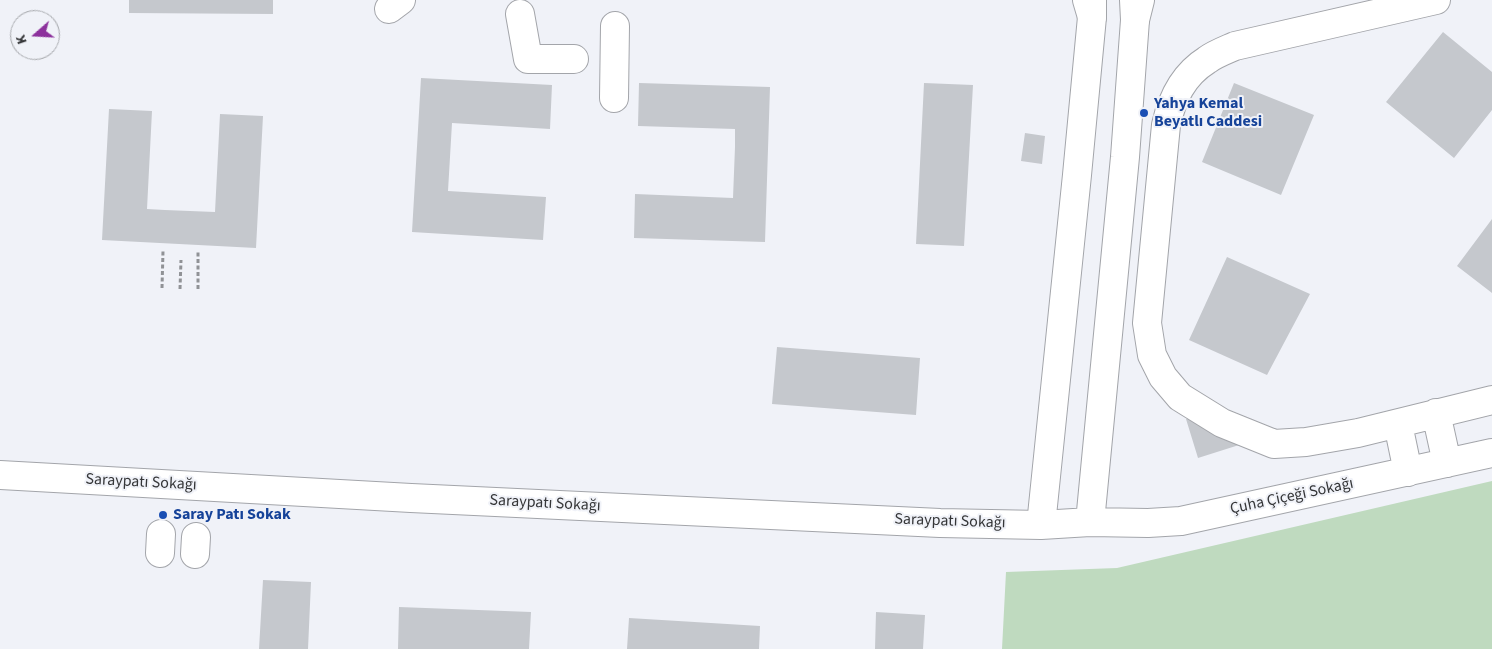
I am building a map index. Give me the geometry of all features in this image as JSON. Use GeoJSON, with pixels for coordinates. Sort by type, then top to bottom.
{"type":"FeatureCollection","features":[{"type":"Feature","properties":{"kind":"street"},"geometry":{"type":"LineString","coordinates":[[1436,0],[1235,46],[1206,60],[1184,79],[1171,103],[1166,125],[1147,323],[1152,355],[1163,377],[1180,397],[1222,424],[1274,444],[1306,442],[1358,434],[1492,400]]}},
{"type":"Feature","properties":{"kind":"street"},"geometry":{"type":"LineString","coordinates":[[1041,525],[1077,175],[1090,6]]}},
{"type":"Feature","properties":{"kind":"street"},"geometry":{"type":"LineString","coordinates":[[1090,522],[1125,157],[1136,7]]}},
{"type":"Feature","properties":{"kind":"street"},"geometry":{"type":"LineString","coordinates":[[520,14],[528,59],[574,59]]}},
{"type":"Feature","properties":{"kind":"street"},"geometry":{"type":"LineString","coordinates":[[614,26],[614,98]]}},
{"type":"Feature","properties":{"kind":"street"},"geometry":{"type":"LineString","coordinates":[[1436,413],[1447,463]]}},
{"type":"Feature","properties":{"kind":"street"},"geometry":{"type":"LineString","coordinates":[[1398,424],[1408,472]]}},
{"type":"Feature","properties":{"kind":"street","name":"Çuha Çiçeği Sokağı"},"geometry":{"type":"LineString","coordinates":[[1090,522],[1148,523],[1181,520],[1492,453]]}},
{"type":"Feature","properties":{"kind":"street","name":"Saraypatı Sokağı"},"geometry":{"type":"LineString","coordinates":[[0,475],[428,499],[940,523],[1041,525],[1090,522]]}},
{"type":"Feature","properties":{"kind":"path"},"geometry":{"type":"LineString","coordinates":[[162,288],[163,251]]}},
{"type":"Feature","properties":{"kind":"path"},"geometry":{"type":"LineString","coordinates":[[198,252],[198,289]]}},
{"type":"Feature","properties":{"kind":"path"},"geometry":{"type":"LineString","coordinates":[[180,289],[181,260]]}},
{"type":"Feature","properties":{"kind":"green space"},"geometry":{"type":"Polygon","coordinates":[[[1492,481],[1492,649],[1002,649],[1006,572],[1117,568],[1492,481]]]}},
{"type":"Feature","properties":{"kind":"building"},"geometry":{"type":"Polygon","coordinates":[[[129,0],[273,0],[273,14],[129,13],[129,0]]]}},
{"type":"Feature","properties":{"kind":"building"},"geometry":{"type":"Polygon","coordinates":[[[1443,32],[1492,72],[1492,110],[1454,158],[1386,102],[1443,32]]]}},
{"type":"Feature","properties":{"kind":"building"},"geometry":{"type":"Polygon","coordinates":[[[421,78],[552,85],[550,129],[452,123],[448,191],[546,197],[543,240],[412,232],[421,78]]]}},
{"type":"Feature","properties":{"kind":"building"},"geometry":{"type":"Polygon","coordinates":[[[639,83],[770,87],[765,242],[634,238],[635,194],[733,198],[735,147],[735,129],[638,126],[639,83]]]}},
{"type":"Feature","properties":{"kind":"building"},"geometry":{"type":"Polygon","coordinates":[[[924,83],[973,85],[964,246],[916,244],[924,83]]]}},
{"type":"Feature","properties":{"kind":"building"},"geometry":{"type":"Polygon","coordinates":[[[1234,83],[1314,115],[1281,195],[1202,162],[1234,83]]]}},
{"type":"Feature","properties":{"kind":"building"},"geometry":{"type":"Polygon","coordinates":[[[109,109],[152,111],[147,209],[165,210],[215,212],[220,114],[263,116],[256,248],[102,240],[109,109]]]}},
{"type":"Feature","properties":{"kind":"building"},"geometry":{"type":"Polygon","coordinates":[[[1025,133],[1045,136],[1042,164],[1021,161],[1025,133]]]}},
{"type":"Feature","properties":{"kind":"building"},"geometry":{"type":"Polygon","coordinates":[[[1492,219],[1492,293],[1457,266],[1492,219]]]}},
{"type":"Feature","properties":{"kind":"building"},"geometry":{"type":"Polygon","coordinates":[[[1227,257],[1310,294],[1267,375],[1189,340],[1227,257]]]}},
{"type":"Feature","properties":{"kind":"building"},"geometry":{"type":"Polygon","coordinates":[[[777,347],[920,358],[916,415],[772,404],[777,347]]]}},
{"type":"Feature","properties":{"kind":"building"},"geometry":{"type":"Polygon","coordinates":[[[1196,416],[1236,435],[1239,445],[1198,458],[1186,419],[1196,416]]]}},
{"type":"Feature","properties":{"kind":"building"},"geometry":{"type":"Polygon","coordinates":[[[263,580],[311,582],[308,649],[259,649],[263,580]]]}},
{"type":"Feature","properties":{"kind":"building"},"geometry":{"type":"Polygon","coordinates":[[[399,607],[531,612],[529,649],[398,649],[399,607]]]}},
{"type":"Feature","properties":{"kind":"building"},"geometry":{"type":"Polygon","coordinates":[[[876,612],[925,615],[923,649],[875,649],[876,612]]]}},
{"type":"Feature","properties":{"kind":"building"},"geometry":{"type":"Polygon","coordinates":[[[629,618],[760,626],[759,649],[627,649],[629,618]]]}},
{"type":"Feature","properties":{"kind":"place","name":"Yahya Kemal Beyatlı Caddesi"},"geometry":{"type":"Point","coordinates":[1144,113]}},
{"type":"Feature","properties":{"kind":"place","name":"Saray Patı Sokak"},"geometry":{"type":"Point","coordinates":[163,515]}}]}
